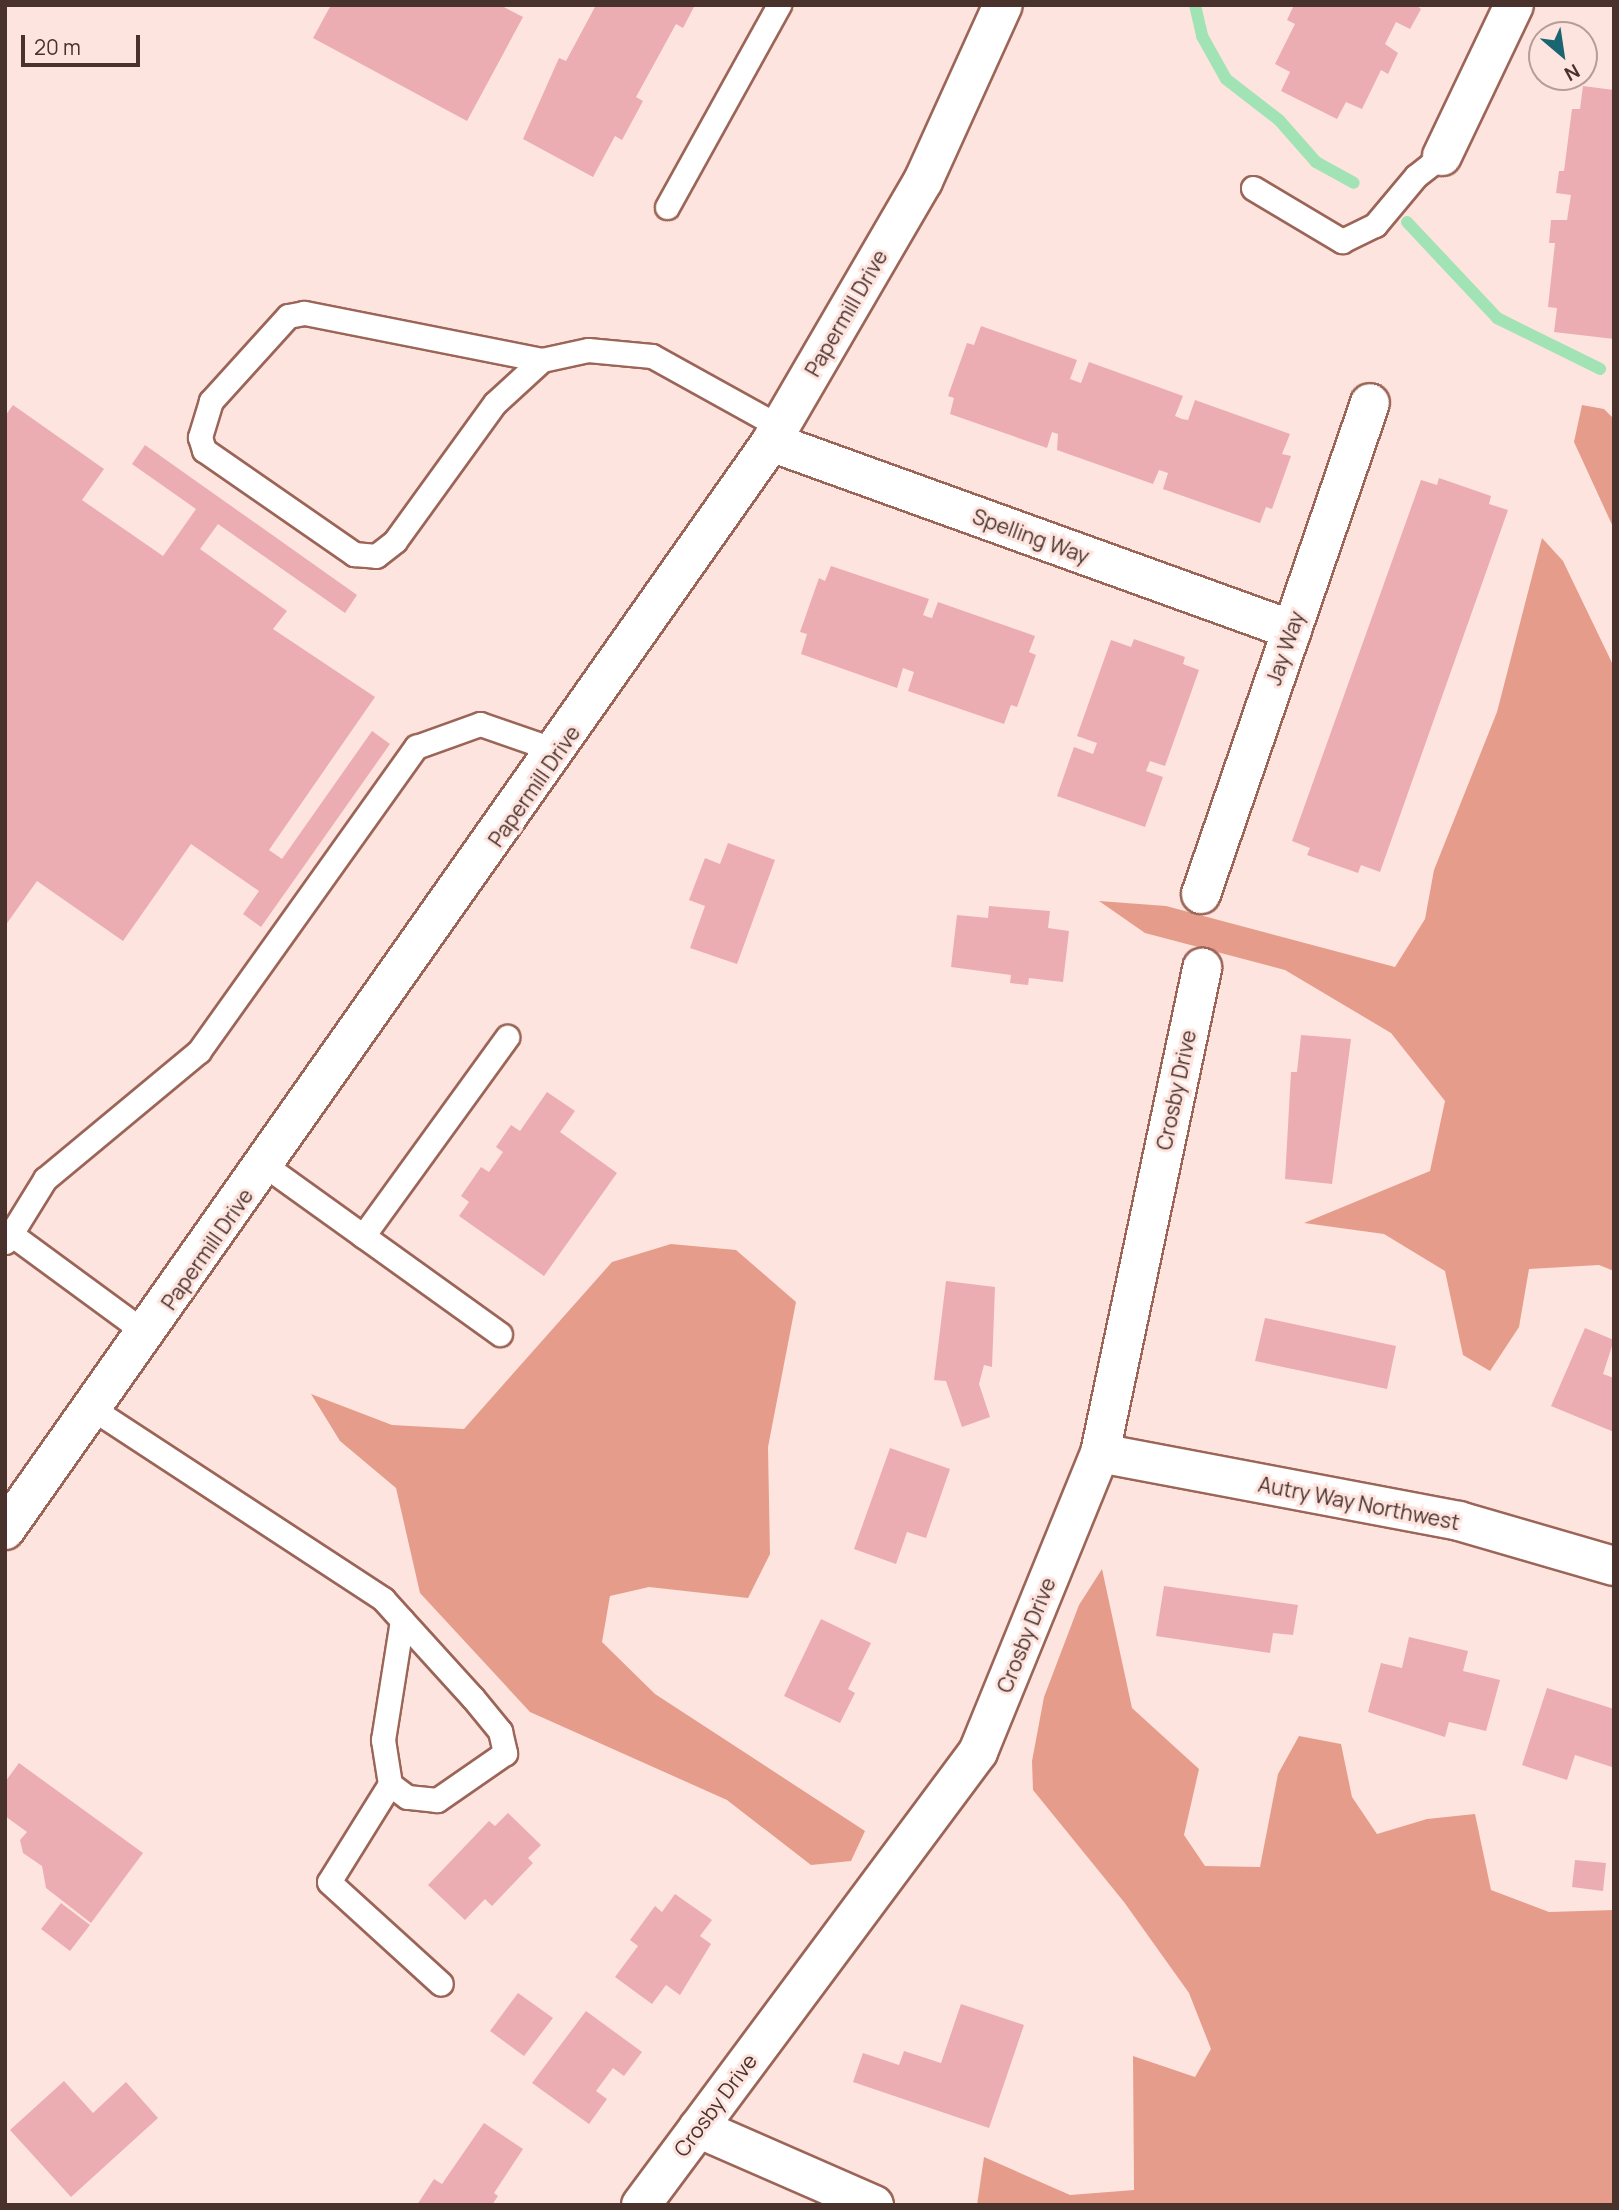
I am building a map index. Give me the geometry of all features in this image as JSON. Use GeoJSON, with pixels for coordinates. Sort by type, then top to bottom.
{"type":"FeatureCollection","features":[{"type":"Feature","properties":{"kind":"street","name":"Papermill Drive"},"geometry":{"type":"LineString","coordinates":[[5,1530],[147,1334],[558,751],[775,435],[923,181],[1002,5]]}},
{"type":"Feature","properties":{"kind":"street"},"geometry":{"type":"LineString","coordinates":[[1442,156],[1514,5]]}},
{"type":"Feature","properties":{"kind":"street","name":"Jay Way"},"geometry":{"type":"LineString","coordinates":[[1201,894],[1370,403]]}},
{"type":"Feature","properties":{"kind":"street","name":"Spelling Way"},"geometry":{"type":"LineString","coordinates":[[775,435],[1292,630]]}},
{"type":"Feature","properties":{"kind":"street","name":"Crosby Drive"},"geometry":{"type":"LineString","coordinates":[[640,2205],[978,1752],[1100,1454],[1202,968]]}},
{"type":"Feature","properties":{"kind":"street","name":"Autry Way Northwest"},"geometry":{"type":"LineString","coordinates":[[1100,1454],[1459,1521],[1614,1566]]}},
{"type":"Feature","properties":{"kind":"street"},"geometry":{"type":"LineString","coordinates":[[698,2128],[874,2205]]}},
{"type":"Feature","properties":{"kind":"lane"},"geometry":{"type":"LineString","coordinates":[[667,207],[779,5]]}},
{"type":"Feature","properties":{"kind":"lane"},"geometry":{"type":"LineString","coordinates":[[1253,188],[1342,242],[1375,225],[1416,176],[1442,156]]}},
{"type":"Feature","properties":{"kind":"lane"},"geometry":{"type":"LineString","coordinates":[[542,360],[495,404],[395,541],[376,556],[354,554],[204,450],[200,437],[211,401],[288,316],[304,313],[542,360],[588,350],[652,356],[775,435]]}},
{"type":"Feature","properties":{"kind":"lane"},"geometry":{"type":"LineString","coordinates":[[147,1334],[8,1238],[45,1179],[199,1051],[416,747],[480,724],[558,751]]}},
{"type":"Feature","properties":{"kind":"lane"},"geometry":{"type":"LineString","coordinates":[[363,1236],[507,1037]]}},
{"type":"Feature","properties":{"kind":"lane"},"geometry":{"type":"LineString","coordinates":[[266,1166],[500,1334]]}},
{"type":"Feature","properties":{"kind":"lane"},"geometry":{"type":"LineString","coordinates":[[93,1409],[383,1599],[500,1731],[505,1753],[437,1800],[407,1797],[390,1784]]}},
{"type":"Feature","properties":{"kind":"lane"},"geometry":{"type":"LineString","coordinates":[[402,1620],[383,1740],[390,1784],[329,1882],[441,1984]]}},
{"type":"Feature","properties":{"kind":"shaded area"},"geometry":{"type":"Polygon","coordinates":[[[1582,405],[1604,409],[1614,419],[1614,529],[1574,442],[1582,405]]]}},
{"type":"Feature","properties":{"kind":"shaded area"},"geometry":{"type":"Polygon","coordinates":[[[1542,538],[1563,561],[1614,667],[1614,1271],[1599,1265],[1529,1269],[1519,1327],[1490,1371],[1463,1355],[1445,1271],[1384,1234],[1304,1223],[1430,1171],[1445,1101],[1391,1033],[1285,970],[1145,933],[1099,901],[1166,906],[1395,967],[1425,919],[1434,870],[1497,712],[1542,538]]]}},
{"type":"Feature","properties":{"kind":"shaded area"},"geometry":{"type":"Polygon","coordinates":[[[671,1244],[736,1250],[796,1302],[768,1447],[770,1554],[748,1598],[649,1587],[610,1596],[602,1642],[655,1694],[865,1831],[851,1861],[811,1865],[727,1800],[530,1712],[420,1593],[396,1488],[340,1441],[311,1394],[392,1425],[464,1429],[612,1262],[671,1244]]]}},
{"type":"Feature","properties":{"kind":"shaded area"},"geometry":{"type":"Polygon","coordinates":[[[1102,1569],[1132,1708],[1199,1769],[1184,1835],[1205,1866],[1260,1867],[1278,1774],[1299,1736],[1341,1744],[1352,1797],[1377,1834],[1427,1819],[1475,1814],[1491,1890],[1549,1912],[1614,1910],[1614,2205],[977,2205],[984,2157],[1070,2195],[1134,2190],[1133,2056],[1195,2077],[1211,2049],[1189,1993],[1124,1902],[1033,1790],[1032,1761],[1044,1697],[1079,1605],[1102,1569]]]}},
{"type":"Feature","properties":{"kind":"building"},"geometry":{"type":"Polygon","coordinates":[[[331,5],[500,5],[523,17],[467,121],[313,38],[331,5]]]}},
{"type":"Feature","properties":{"kind":"building"},"geometry":{"type":"Polygon","coordinates":[[[596,5],[695,5],[683,28],[676,24],[636,97],[643,101],[622,140],[615,136],[593,177],[523,139],[559,58],[566,61],[596,5]]]}},
{"type":"Feature","properties":{"kind":"building"},"geometry":{"type":"Polygon","coordinates":[[[1294,5],[1416,5],[1421,9],[1410,29],[1396,22],[1385,44],[1398,53],[1388,74],[1381,70],[1362,109],[1346,102],[1337,119],[1281,91],[1290,72],[1275,64],[1295,24],[1287,20],[1294,5]]]}},
{"type":"Feature","properties":{"kind":"building"},"geometry":{"type":"Polygon","coordinates":[[[1598,88],[1614,90],[1614,339],[1554,332],[1557,308],[1548,307],[1555,243],[1549,243],[1551,220],[1567,220],[1571,195],[1556,193],[1559,171],[1564,171],[1572,109],[1580,109],[1582,91],[1598,91],[1598,88]]]}},
{"type":"Feature","properties":{"kind":"building"},"geometry":{"type":"Polygon","coordinates":[[[981,326],[1077,360],[1070,379],[1081,383],[1089,362],[1183,396],[1175,416],[1182,419],[1188,420],[1195,400],[1290,434],[1282,454],[1291,456],[1272,509],[1266,507],[1260,523],[1163,489],[1168,473],[1159,470],[1153,484],[1057,450],[1058,434],[1052,432],[1047,448],[950,414],[954,398],[948,396],[967,343],[974,345],[981,326]]]}},
{"type":"Feature","properties":{"kind":"building"},"geometry":{"type":"Polygon","coordinates":[[[13,405],[104,469],[82,500],[163,556],[196,509],[132,464],[145,445],[357,595],[345,613],[218,524],[200,549],[287,611],[273,629],[375,697],[269,850],[282,859],[372,731],[390,744],[261,927],[243,914],[259,891],[191,844],[123,941],[37,881],[5,926],[5,416],[13,405]]]}},
{"type":"Feature","properties":{"kind":"building"},"geometry":{"type":"Polygon","coordinates":[[[1439,478],[1491,496],[1489,504],[1508,510],[1380,872],[1361,865],[1358,873],[1307,855],[1310,848],[1292,841],[1421,480],[1437,485],[1439,478]]]}},
{"type":"Feature","properties":{"kind":"building"},"geometry":{"type":"Polygon","coordinates":[[[831,566],[929,599],[923,615],[928,617],[932,618],[938,602],[1035,636],[1029,652],[1036,655],[1017,707],[1011,705],[1004,724],[908,691],[914,672],[903,668],[897,688],[801,654],[807,634],[800,632],[819,578],[825,581],[831,566]]]}},
{"type":"Feature","properties":{"kind":"building"},"geometry":{"type":"Polygon","coordinates":[[[1134,639],[1185,657],[1183,664],[1199,670],[1165,766],[1150,761],[1146,771],[1163,777],[1145,827],[1057,796],[1074,747],[1093,754],[1097,743],[1077,736],[1111,640],[1131,647],[1134,639]]]}},
{"type":"Feature","properties":{"kind":"building"},"geometry":{"type":"Polygon","coordinates":[[[728,843],[775,860],[737,964],[690,948],[705,906],[689,900],[705,858],[720,864],[728,843]]]}},
{"type":"Feature","properties":{"kind":"building"},"geometry":{"type":"Polygon","coordinates":[[[989,906],[1050,911],[1048,928],[1069,931],[1063,982],[1029,978],[1028,985],[1010,983],[1011,975],[951,967],[957,915],[988,918],[989,906]]]}},
{"type":"Feature","properties":{"kind":"building"},"geometry":{"type":"Polygon","coordinates":[[[1301,1035],[1351,1039],[1332,1184],[1285,1179],[1291,1072],[1297,1072],[1301,1035]]]}},
{"type":"Feature","properties":{"kind":"building"},"geometry":{"type":"Polygon","coordinates":[[[547,1092],[575,1111],[560,1132],[617,1173],[544,1276],[459,1216],[469,1202],[461,1196],[481,1167],[489,1172],[503,1152],[496,1147],[511,1125],[520,1131],[547,1092]]]}},
{"type":"Feature","properties":{"kind":"building"},"geometry":{"type":"Polygon","coordinates":[[[946,1281],[995,1287],[992,1367],[984,1365],[979,1384],[990,1417],[962,1427],[946,1381],[934,1380],[946,1281]]]}},
{"type":"Feature","properties":{"kind":"building"},"geometry":{"type":"Polygon","coordinates":[[[1265,1318],[1396,1346],[1387,1389],[1255,1361],[1265,1318]]]}},
{"type":"Feature","properties":{"kind":"building"},"geometry":{"type":"Polygon","coordinates":[[[1585,1328],[1614,1340],[1603,1374],[1614,1378],[1614,1432],[1551,1406],[1585,1328]]]}},
{"type":"Feature","properties":{"kind":"building"},"geometry":{"type":"Polygon","coordinates":[[[890,1448],[950,1469],[926,1538],[907,1532],[896,1564],[854,1549],[890,1448]]]}},
{"type":"Feature","properties":{"kind":"building"},"geometry":{"type":"Polygon","coordinates":[[[1164,1586],[1298,1605],[1293,1635],[1273,1633],[1270,1653],[1156,1636],[1164,1586]]]}},
{"type":"Feature","properties":{"kind":"building"},"geometry":{"type":"Polygon","coordinates":[[[821,1619],[871,1643],[848,1689],[855,1693],[840,1723],[784,1696],[821,1619]]]}},
{"type":"Feature","properties":{"kind":"building"},"geometry":{"type":"Polygon","coordinates":[[[1409,1637],[1468,1651],[1463,1671],[1500,1680],[1486,1731],[1449,1722],[1445,1737],[1368,1712],[1381,1663],[1402,1668],[1409,1637]]]}},
{"type":"Feature","properties":{"kind":"building"},"geometry":{"type":"Polygon","coordinates":[[[1547,1688],[1614,1709],[1612,1767],[1575,1755],[1567,1780],[1522,1765],[1547,1688]]]}},
{"type":"Feature","properties":{"kind":"building"},"geometry":{"type":"Polygon","coordinates":[[[19,1763],[143,1853],[91,1923],[46,1888],[42,1866],[23,1853],[20,1840],[27,1832],[5,1816],[5,1782],[19,1763]]]}},
{"type":"Feature","properties":{"kind":"building"},"geometry":{"type":"Polygon","coordinates":[[[508,1813],[541,1845],[528,1858],[533,1863],[492,1906],[485,1899],[465,1920],[428,1885],[489,1821],[495,1826],[508,1813]]]}},
{"type":"Feature","properties":{"kind":"building"},"geometry":{"type":"Polygon","coordinates":[[[1575,1860],[1606,1863],[1603,1891],[1572,1887],[1575,1860]]]}},
{"type":"Feature","properties":{"kind":"building"},"geometry":{"type":"Polygon","coordinates":[[[675,1894],[712,1920],[700,1936],[711,1944],[680,1995],[666,1985],[652,2004],[615,1977],[638,1946],[630,1940],[655,1906],[662,1912],[675,1894]]]}},
{"type":"Feature","properties":{"kind":"building"},"geometry":{"type":"Polygon","coordinates":[[[61,1903],[90,1925],[70,1951],[41,1929],[61,1903]]]}},
{"type":"Feature","properties":{"kind":"building"},"geometry":{"type":"Polygon","coordinates":[[[518,1993],[553,2018],[524,2056],[490,2031],[518,1993]]]}},
{"type":"Feature","properties":{"kind":"building"},"geometry":{"type":"Polygon","coordinates":[[[961,2004],[1024,2025],[989,2128],[853,2082],[863,2053],[899,2065],[904,2051],[941,2063],[961,2004]]]}},
{"type":"Feature","properties":{"kind":"building"},"geometry":{"type":"Polygon","coordinates":[[[586,2011],[642,2052],[624,2076],[613,2068],[596,2091],[607,2099],[589,2124],[532,2083],[586,2011]]]}},
{"type":"Feature","properties":{"kind":"building"},"geometry":{"type":"Polygon","coordinates":[[[64,2081],[93,2113],[126,2082],[158,2118],[71,2197],[10,2130],[64,2081]]]}},
{"type":"Feature","properties":{"kind":"building"},"geometry":{"type":"Polygon","coordinates":[[[484,2123],[523,2149],[494,2193],[498,2196],[492,2205],[417,2205],[434,2179],[442,2184],[484,2123]]]}},
{"type":"Feature","properties":{"kind":"waterway"},"geometry":{"type":"LineString","coordinates":[[1195,5],[1202,36],[1226,79],[1279,120],[1316,162],[1354,183]]}},
{"type":"Feature","properties":{"kind":"waterway"},"geometry":{"type":"LineString","coordinates":[[1407,222],[1497,318],[1600,369]]}}]}
